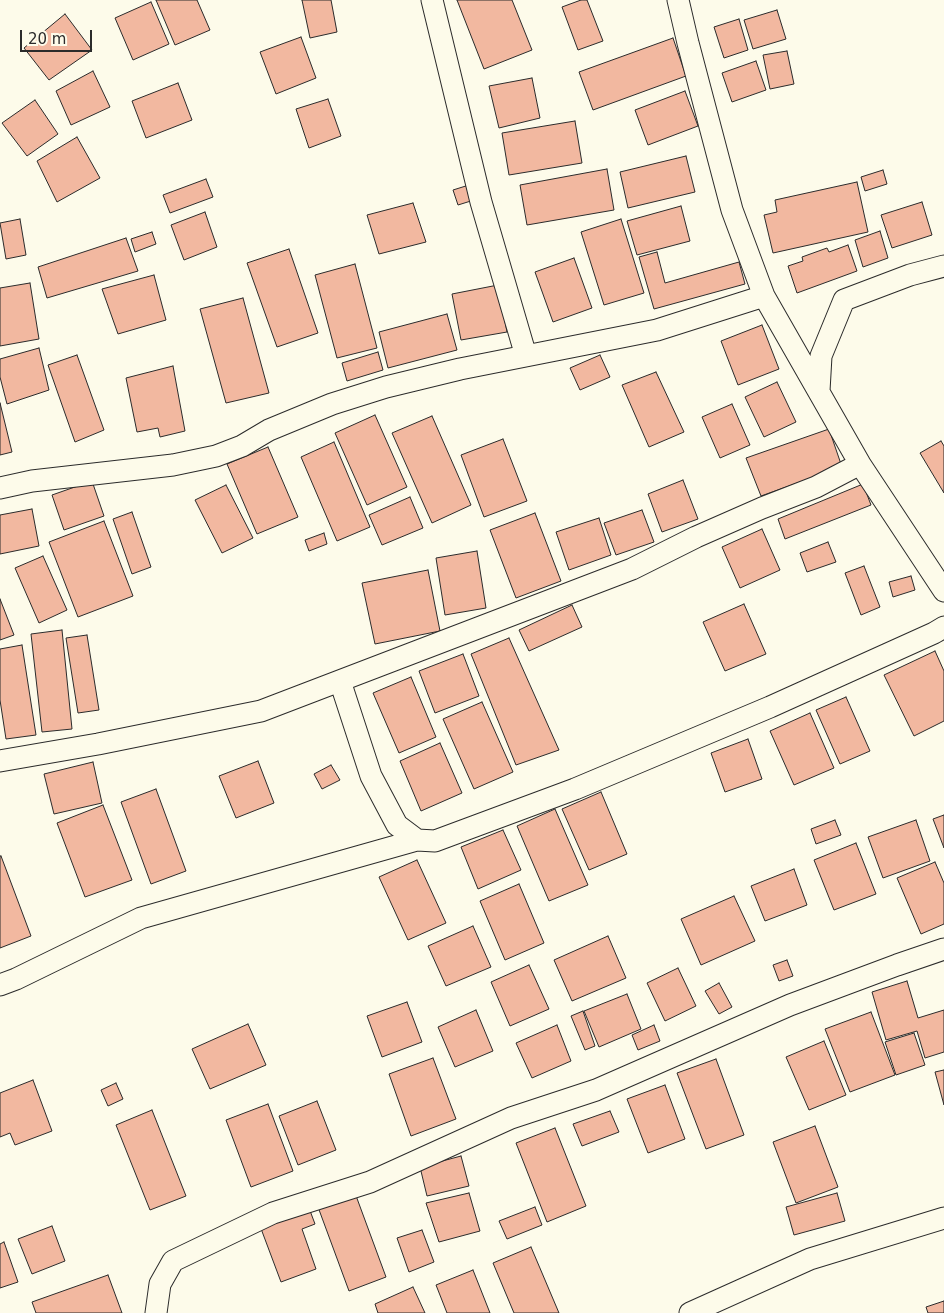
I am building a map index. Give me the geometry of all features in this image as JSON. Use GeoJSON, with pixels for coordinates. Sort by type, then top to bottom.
{"type":"FeatureCollection","features":[{"type":"Feature","properties":{"kind":"street"},"geometry":{"type":"LineString","coordinates":[[432,0],[482,202],[526,356]]}},
{"type":"Feature","properties":{"kind":"street"},"geometry":{"type":"LineString","coordinates":[[678,0],[732,210],[764,296],[860,464],[944,591]]}},
{"type":"Feature","properties":{"kind":"street"},"geometry":{"type":"LineString","coordinates":[[819,391],[821,356],[844,300],[910,275],[944,266]]}},
{"type":"Feature","properties":{"kind":"street"},"geometry":{"type":"LineString","coordinates":[[0,488],[32,481],[173,465],[216,456],[242,446],[269,430],[332,404],[386,387],[441,373],[656,330],[764,296]]}},
{"type":"Feature","properties":{"kind":"street"},"geometry":{"type":"LineString","coordinates":[[0,762],[261,711],[632,569],[712,530],[816,487],[860,464]]}},
{"type":"Feature","properties":{"kind":"street"},"geometry":{"type":"LineString","coordinates":[[0,985],[140,918],[416,840],[435,842],[453,836],[575,789],[770,707],[944,627]]}},
{"type":"Feature","properties":{"kind":"street"},"geometry":{"type":"LineString","coordinates":[[340,681],[371,776],[397,825],[416,840]]}},
{"type":"Feature","properties":{"kind":"street"},"geometry":{"type":"LineString","coordinates":[[156,1313],[160,1284],[173,1261],[273,1213],[370,1182],[511,1118],[596,1090],[790,1005],[944,949]]}},
{"type":"Feature","properties":{"kind":"street"},"geometry":{"type":"LineString","coordinates":[[690,1313],[810,1259],[944,1218]]}},
{"type":"Feature","properties":{"kind":"building"},"geometry":{"type":"Polygon","coordinates":[[[156,0],[197,0],[210,30],[175,45],[156,0]]]}},
{"type":"Feature","properties":{"kind":"building"},"geometry":{"type":"Polygon","coordinates":[[[302,0],[331,0],[337,32],[310,38],[302,0]]]}},
{"type":"Feature","properties":{"kind":"building"},"geometry":{"type":"Polygon","coordinates":[[[457,0],[512,0],[532,50],[484,69],[457,0]]]}},
{"type":"Feature","properties":{"kind":"building"},"geometry":{"type":"Polygon","coordinates":[[[581,0],[587,0],[603,41],[578,50],[562,7],[581,0]]]}},
{"type":"Feature","properties":{"kind":"building"},"geometry":{"type":"Polygon","coordinates":[[[151,2],[169,44],[133,60],[115,18],[151,2]]]}},
{"type":"Feature","properties":{"kind":"building"},"geometry":{"type":"Polygon","coordinates":[[[777,10],[786,39],[753,49],[744,20],[777,10]]]}},
{"type":"Feature","properties":{"kind":"building"},"geometry":{"type":"Polygon","coordinates":[[[65,14],[92,50],[49,80],[24,48],[65,14]]]}},
{"type":"Feature","properties":{"kind":"building"},"geometry":{"type":"Polygon","coordinates":[[[739,19],[748,50],[724,58],[714,27],[739,19]]]}},
{"type":"Feature","properties":{"kind":"building"},"geometry":{"type":"Polygon","coordinates":[[[301,37],[316,78],[276,94],[260,52],[301,37]]]}},
{"type":"Feature","properties":{"kind":"building"},"geometry":{"type":"Polygon","coordinates":[[[673,38],[686,76],[593,110],[579,72],[673,38]]]}},
{"type":"Feature","properties":{"kind":"building"},"geometry":{"type":"Polygon","coordinates":[[[787,51],[794,84],[770,89],[763,55],[787,51]]]}},
{"type":"Feature","properties":{"kind":"building"},"geometry":{"type":"Polygon","coordinates":[[[756,61],[766,90],[732,102],[722,73],[756,61]]]}},
{"type":"Feature","properties":{"kind":"building"},"geometry":{"type":"Polygon","coordinates":[[[93,71],[110,107],[71,125],[56,91],[93,71]]]}},
{"type":"Feature","properties":{"kind":"building"},"geometry":{"type":"Polygon","coordinates":[[[532,78],[540,118],[499,128],[489,86],[532,78]]]}},
{"type":"Feature","properties":{"kind":"building"},"geometry":{"type":"Polygon","coordinates":[[[178,83],[192,120],[146,138],[132,101],[178,83]]]}},
{"type":"Feature","properties":{"kind":"building"},"geometry":{"type":"Polygon","coordinates":[[[685,91],[698,126],[648,145],[635,110],[685,91]]]}},
{"type":"Feature","properties":{"kind":"building"},"geometry":{"type":"Polygon","coordinates":[[[328,99],[341,136],[309,148],[296,109],[328,99]]]}},
{"type":"Feature","properties":{"kind":"building"},"geometry":{"type":"Polygon","coordinates":[[[35,100],[58,134],[27,156],[2,123],[35,100]]]}},
{"type":"Feature","properties":{"kind":"building"},"geometry":{"type":"Polygon","coordinates":[[[575,121],[582,163],[509,175],[502,133],[575,121]]]}},
{"type":"Feature","properties":{"kind":"building"},"geometry":{"type":"Polygon","coordinates":[[[77,137],[100,178],[57,202],[37,161],[77,137]]]}},
{"type":"Feature","properties":{"kind":"building"},"geometry":{"type":"Polygon","coordinates":[[[686,156],[695,192],[628,208],[620,172],[686,156]]]}},
{"type":"Feature","properties":{"kind":"building"},"geometry":{"type":"Polygon","coordinates":[[[607,169],[614,210],[527,225],[520,185],[607,169]]]}},
{"type":"Feature","properties":{"kind":"building"},"geometry":{"type":"Polygon","coordinates":[[[883,170],[887,184],[865,191],[861,177],[883,170]]]}},
{"type":"Feature","properties":{"kind":"building"},"geometry":{"type":"Polygon","coordinates":[[[206,179],[213,197],[170,213],[163,195],[206,179]]]}},
{"type":"Feature","properties":{"kind":"building"},"geometry":{"type":"Polygon","coordinates":[[[857,182],[868,232],[773,253],[764,215],[777,212],[775,200],[857,182]]]}},
{"type":"Feature","properties":{"kind":"building"},"geometry":{"type":"Polygon","coordinates":[[[469,185],[474,200],[458,205],[453,190],[469,185]]]}},
{"type":"Feature","properties":{"kind":"building"},"geometry":{"type":"Polygon","coordinates":[[[922,202],[932,235],[892,248],[881,215],[922,202]]]}},
{"type":"Feature","properties":{"kind":"building"},"geometry":{"type":"Polygon","coordinates":[[[413,203],[426,242],[379,254],[367,215],[413,203]]]}},
{"type":"Feature","properties":{"kind":"building"},"geometry":{"type":"Polygon","coordinates":[[[681,206],[690,241],[637,255],[627,221],[681,206]]]}},
{"type":"Feature","properties":{"kind":"building"},"geometry":{"type":"Polygon","coordinates":[[[205,212],[217,247],[184,260],[171,225],[205,212]]]}},
{"type":"Feature","properties":{"kind":"building"},"geometry":{"type":"Polygon","coordinates":[[[20,219],[26,255],[6,259],[0,223],[20,219]]]}},
{"type":"Feature","properties":{"kind":"building"},"geometry":{"type":"Polygon","coordinates":[[[621,219],[644,293],[604,305],[581,232],[621,219]]]}},
{"type":"Feature","properties":{"kind":"building"},"geometry":{"type":"Polygon","coordinates":[[[880,231],[888,258],[863,267],[855,240],[880,231]]]}},
{"type":"Feature","properties":{"kind":"building"},"geometry":{"type":"Polygon","coordinates":[[[152,232],[156,244],[135,252],[131,239],[152,232]]]}},
{"type":"Feature","properties":{"kind":"building"},"geometry":{"type":"Polygon","coordinates":[[[126,238],[138,271],[47,298],[38,267],[126,238]]]}},
{"type":"Feature","properties":{"kind":"building"},"geometry":{"type":"Polygon","coordinates":[[[848,245],[857,271],[797,293],[788,266],[803,261],[802,257],[827,248],[829,252],[848,245]]]}},
{"type":"Feature","properties":{"kind":"building"},"geometry":{"type":"Polygon","coordinates":[[[289,249],[318,333],[277,347],[247,263],[289,249]]]}},
{"type":"Feature","properties":{"kind":"building"},"geometry":{"type":"Polygon","coordinates":[[[657,252],[665,283],[739,262],[745,284],[654,309],[639,257],[657,252]]]}},
{"type":"Feature","properties":{"kind":"building"},"geometry":{"type":"Polygon","coordinates":[[[574,258],[592,308],[553,322],[535,272],[574,258]]]}},
{"type":"Feature","properties":{"kind":"building"},"geometry":{"type":"Polygon","coordinates":[[[355,264],[377,348],[337,358],[315,275],[355,264]]]}},
{"type":"Feature","properties":{"kind":"building"},"geometry":{"type":"Polygon","coordinates":[[[154,275],[166,320],[118,334],[102,289],[154,275]]]}},
{"type":"Feature","properties":{"kind":"building"},"geometry":{"type":"Polygon","coordinates":[[[30,283],[39,339],[0,346],[0,288],[30,283]]]}},
{"type":"Feature","properties":{"kind":"building"},"geometry":{"type":"Polygon","coordinates":[[[498,285],[507,332],[461,340],[452,294],[498,285]]]}},
{"type":"Feature","properties":{"kind":"building"},"geometry":{"type":"Polygon","coordinates":[[[243,298],[269,393],[226,403],[200,309],[243,298]]]}},
{"type":"Feature","properties":{"kind":"building"},"geometry":{"type":"Polygon","coordinates":[[[447,314],[457,350],[388,368],[379,332],[447,314]]]}},
{"type":"Feature","properties":{"kind":"building"},"geometry":{"type":"Polygon","coordinates":[[[762,325],[779,369],[738,385],[721,341],[762,325]]]}},
{"type":"Feature","properties":{"kind":"building"},"geometry":{"type":"Polygon","coordinates":[[[39,348],[49,390],[7,404],[0,377],[0,359],[39,348]]]}},
{"type":"Feature","properties":{"kind":"building"},"geometry":{"type":"Polygon","coordinates":[[[378,352],[383,370],[347,381],[342,363],[378,352]]]}},
{"type":"Feature","properties":{"kind":"building"},"geometry":{"type":"Polygon","coordinates":[[[77,355],[104,430],[75,442],[48,365],[77,355]]]}},
{"type":"Feature","properties":{"kind":"building"},"geometry":{"type":"Polygon","coordinates":[[[600,355],[610,377],[580,390],[570,368],[600,355]]]}},
{"type":"Feature","properties":{"kind":"building"},"geometry":{"type":"Polygon","coordinates":[[[173,366],[185,431],[160,437],[158,428],[137,432],[126,378],[173,366]]]}},
{"type":"Feature","properties":{"kind":"building"},"geometry":{"type":"Polygon","coordinates":[[[656,372],[684,432],[649,447],[622,385],[656,372]]]}},
{"type":"Feature","properties":{"kind":"building"},"geometry":{"type":"Polygon","coordinates":[[[777,382],[796,422],[764,437],[745,397],[777,382]]]}},
{"type":"Feature","properties":{"kind":"building"},"geometry":{"type":"Polygon","coordinates":[[[0,403],[12,452],[0,455],[0,403]]]}},
{"type":"Feature","properties":{"kind":"building"},"geometry":{"type":"Polygon","coordinates":[[[732,404],[750,445],[720,458],[702,417],[732,404]]]}},
{"type":"Feature","properties":{"kind":"building"},"geometry":{"type":"Polygon","coordinates":[[[375,415],[407,487],[367,505],[335,433],[375,415]]]}},
{"type":"Feature","properties":{"kind":"building"},"geometry":{"type":"Polygon","coordinates":[[[432,416],[471,505],[432,523],[392,433],[432,416]]]}},
{"type":"Feature","properties":{"kind":"building"},"geometry":{"type":"Polygon","coordinates":[[[829,429],[842,467],[761,496],[746,458],[829,429]]]}},
{"type":"Feature","properties":{"kind":"building"},"geometry":{"type":"Polygon","coordinates":[[[503,439],[527,501],[484,517],[461,455],[503,439]]]}},
{"type":"Feature","properties":{"kind":"building"},"geometry":{"type":"Polygon","coordinates":[[[941,441],[944,446],[944,493],[920,453],[941,441]]]}},
{"type":"Feature","properties":{"kind":"building"},"geometry":{"type":"Polygon","coordinates":[[[334,442],[370,527],[337,541],[301,457],[334,442]]]}},
{"type":"Feature","properties":{"kind":"building"},"geometry":{"type":"Polygon","coordinates":[[[268,447],[298,517],[257,534],[227,464],[268,447]]]}},
{"type":"Feature","properties":{"kind":"building"},"geometry":{"type":"Polygon","coordinates":[[[683,480],[698,519],[662,532],[648,494],[683,480]]]}},
{"type":"Feature","properties":{"kind":"building"},"geometry":{"type":"Polygon","coordinates":[[[92,481],[104,516],[64,530],[52,495],[92,481]]]}},
{"type":"Feature","properties":{"kind":"building"},"geometry":{"type":"Polygon","coordinates":[[[863,484],[871,505],[785,539],[778,519],[863,484]]]}},
{"type":"Feature","properties":{"kind":"building"},"geometry":{"type":"Polygon","coordinates":[[[226,485],[253,538],[222,553],[195,500],[226,485]]]}},
{"type":"Feature","properties":{"kind":"building"},"geometry":{"type":"Polygon","coordinates":[[[410,497],[423,528],[382,545],[369,515],[410,497]]]}},
{"type":"Feature","properties":{"kind":"building"},"geometry":{"type":"Polygon","coordinates":[[[32,509],[39,546],[0,554],[0,515],[32,509]]]}},
{"type":"Feature","properties":{"kind":"building"},"geometry":{"type":"Polygon","coordinates":[[[642,510],[654,542],[616,555],[604,523],[642,510]]]}},
{"type":"Feature","properties":{"kind":"building"},"geometry":{"type":"Polygon","coordinates":[[[132,512],[151,567],[132,574],[113,519],[132,512]]]}},
{"type":"Feature","properties":{"kind":"building"},"geometry":{"type":"Polygon","coordinates":[[[535,513],[561,581],[516,598],[490,530],[535,513]]]}},
{"type":"Feature","properties":{"kind":"building"},"geometry":{"type":"Polygon","coordinates":[[[599,518],[611,555],[569,570],[556,532],[599,518]]]}},
{"type":"Feature","properties":{"kind":"building"},"geometry":{"type":"Polygon","coordinates":[[[104,521],[133,596],[78,617],[49,542],[104,521]]]}},
{"type":"Feature","properties":{"kind":"building"},"geometry":{"type":"Polygon","coordinates":[[[762,529],[780,570],[740,588],[722,547],[762,529]]]}},
{"type":"Feature","properties":{"kind":"building"},"geometry":{"type":"Polygon","coordinates":[[[324,533],[327,544],[309,551],[305,540],[324,533]]]}},
{"type":"Feature","properties":{"kind":"building"},"geometry":{"type":"Polygon","coordinates":[[[828,542],[836,562],[807,572],[800,553],[828,542]]]}},
{"type":"Feature","properties":{"kind":"building"},"geometry":{"type":"Polygon","coordinates":[[[477,551],[486,608],[445,615],[436,558],[477,551]]]}},
{"type":"Feature","properties":{"kind":"building"},"geometry":{"type":"Polygon","coordinates":[[[43,556],[67,610],[39,623],[15,568],[43,556]]]}},
{"type":"Feature","properties":{"kind":"building"},"geometry":{"type":"Polygon","coordinates":[[[864,566],[880,607],[861,615],[845,573],[864,566]]]}},
{"type":"Feature","properties":{"kind":"building"},"geometry":{"type":"Polygon","coordinates":[[[428,570],[440,631],[375,644],[362,583],[428,570]]]}},
{"type":"Feature","properties":{"kind":"building"},"geometry":{"type":"Polygon","coordinates":[[[911,576],[915,590],[893,597],[889,582],[911,576]]]}},
{"type":"Feature","properties":{"kind":"building"},"geometry":{"type":"Polygon","coordinates":[[[0,599],[14,635],[0,640],[0,599]]]}},
{"type":"Feature","properties":{"kind":"building"},"geometry":{"type":"Polygon","coordinates":[[[744,604],[766,654],[725,671],[703,622],[744,604]]]}},
{"type":"Feature","properties":{"kind":"building"},"geometry":{"type":"Polygon","coordinates":[[[572,605],[582,627],[529,651],[519,630],[572,605]]]}},
{"type":"Feature","properties":{"kind":"building"},"geometry":{"type":"Polygon","coordinates":[[[62,630],[72,729],[42,732],[31,634],[62,630]]]}},
{"type":"Feature","properties":{"kind":"building"},"geometry":{"type":"Polygon","coordinates":[[[87,635],[99,710],[78,713],[66,638],[87,635]]]}},
{"type":"Feature","properties":{"kind":"building"},"geometry":{"type":"Polygon","coordinates":[[[509,638],[559,750],[516,765],[471,654],[509,638]]]}},
{"type":"Feature","properties":{"kind":"building"},"geometry":{"type":"Polygon","coordinates":[[[22,645],[36,735],[6,739],[0,700],[0,649],[22,645]]]}},
{"type":"Feature","properties":{"kind":"building"},"geometry":{"type":"Polygon","coordinates":[[[935,651],[944,671],[944,721],[914,736],[884,675],[935,651]]]}},
{"type":"Feature","properties":{"kind":"building"},"geometry":{"type":"Polygon","coordinates":[[[463,654],[479,696],[435,713],[419,671],[463,654]]]}},
{"type":"Feature","properties":{"kind":"building"},"geometry":{"type":"Polygon","coordinates":[[[411,677],[436,737],[399,753],[373,693],[411,677]]]}},
{"type":"Feature","properties":{"kind":"building"},"geometry":{"type":"Polygon","coordinates":[[[846,697],[870,751],[840,764],[816,710],[846,697]]]}},
{"type":"Feature","properties":{"kind":"building"},"geometry":{"type":"Polygon","coordinates":[[[482,702],[513,772],[474,789],[443,719],[482,702]]]}},
{"type":"Feature","properties":{"kind":"building"},"geometry":{"type":"Polygon","coordinates":[[[810,713],[834,768],[794,785],[770,731],[810,713]]]}},
{"type":"Feature","properties":{"kind":"building"},"geometry":{"type":"Polygon","coordinates":[[[748,739],[762,779],[725,792],[711,753],[748,739]]]}},
{"type":"Feature","properties":{"kind":"building"},"geometry":{"type":"Polygon","coordinates":[[[440,743],[462,793],[421,811],[400,761],[440,743]]]}},
{"type":"Feature","properties":{"kind":"building"},"geometry":{"type":"Polygon","coordinates":[[[258,761],[274,803],[236,818],[219,776],[258,761]]]}},
{"type":"Feature","properties":{"kind":"building"},"geometry":{"type":"Polygon","coordinates":[[[93,762],[102,803],[54,814],[44,774],[93,762]]]}},
{"type":"Feature","properties":{"kind":"building"},"geometry":{"type":"Polygon","coordinates":[[[331,765],[340,780],[322,789],[314,774],[331,765]]]}},
{"type":"Feature","properties":{"kind":"building"},"geometry":{"type":"Polygon","coordinates":[[[156,789],[186,871],[151,884],[121,802],[156,789]]]}},
{"type":"Feature","properties":{"kind":"building"},"geometry":{"type":"Polygon","coordinates":[[[601,792],[627,854],[589,870],[562,809],[601,792]]]}},
{"type":"Feature","properties":{"kind":"building"},"geometry":{"type":"Polygon","coordinates":[[[103,805],[132,880],[85,897],[57,823],[103,805]]]}},
{"type":"Feature","properties":{"kind":"building"},"geometry":{"type":"Polygon","coordinates":[[[555,809],[588,885],[549,901],[517,826],[555,809]]]}},
{"type":"Feature","properties":{"kind":"building"},"geometry":{"type":"Polygon","coordinates":[[[944,815],[944,848],[933,819],[944,815]]]}},
{"type":"Feature","properties":{"kind":"building"},"geometry":{"type":"Polygon","coordinates":[[[835,820],[841,835],[816,844],[811,829],[835,820]]]}},
{"type":"Feature","properties":{"kind":"building"},"geometry":{"type":"Polygon","coordinates":[[[916,820],[930,861],[883,878],[868,837],[916,820]]]}},
{"type":"Feature","properties":{"kind":"building"},"geometry":{"type":"Polygon","coordinates":[[[503,830],[521,870],[478,889],[461,847],[503,830]]]}},
{"type":"Feature","properties":{"kind":"building"},"geometry":{"type":"Polygon","coordinates":[[[856,843],[876,894],[834,910],[814,860],[856,843]]]}},
{"type":"Feature","properties":{"kind":"building"},"geometry":{"type":"Polygon","coordinates":[[[0,856],[31,936],[0,948],[0,856]]]}},
{"type":"Feature","properties":{"kind":"building"},"geometry":{"type":"Polygon","coordinates":[[[417,860],[446,923],[408,940],[379,877],[417,860]]]}},
{"type":"Feature","properties":{"kind":"building"},"geometry":{"type":"Polygon","coordinates":[[[935,862],[944,883],[944,924],[921,934],[897,878],[935,862]]]}},
{"type":"Feature","properties":{"kind":"building"},"geometry":{"type":"Polygon","coordinates":[[[794,869],[807,905],[765,921],[751,886],[794,869]]]}},
{"type":"Feature","properties":{"kind":"building"},"geometry":{"type":"Polygon","coordinates":[[[519,884],[544,943],[505,960],[480,901],[519,884]]]}},
{"type":"Feature","properties":{"kind":"building"},"geometry":{"type":"Polygon","coordinates":[[[734,896],[755,941],[701,965],[681,919],[734,896]]]}},
{"type":"Feature","properties":{"kind":"building"},"geometry":{"type":"Polygon","coordinates":[[[473,926],[491,967],[446,986],[428,946],[473,926]]]}},
{"type":"Feature","properties":{"kind":"building"},"geometry":{"type":"Polygon","coordinates":[[[608,936],[626,978],[572,1001],[554,960],[608,936]]]}},
{"type":"Feature","properties":{"kind":"building"},"geometry":{"type":"Polygon","coordinates":[[[787,960],[793,976],[779,981],[773,965],[787,960]]]}},
{"type":"Feature","properties":{"kind":"building"},"geometry":{"type":"Polygon","coordinates":[[[529,965],[549,1009],[510,1026],[491,982],[529,965]]]}},
{"type":"Feature","properties":{"kind":"building"},"geometry":{"type":"Polygon","coordinates":[[[678,968],[696,1006],[665,1021],[647,983],[678,968]]]}},
{"type":"Feature","properties":{"kind":"building"},"geometry":{"type":"Polygon","coordinates":[[[907,981],[918,1018],[944,1010],[944,1052],[925,1058],[917,1031],[886,1040],[872,992],[907,981]]]}},
{"type":"Feature","properties":{"kind":"building"},"geometry":{"type":"Polygon","coordinates":[[[719,983],[732,1007],[719,1014],[705,991],[719,983]]]}},
{"type":"Feature","properties":{"kind":"building"},"geometry":{"type":"Polygon","coordinates":[[[627,994],[641,1029],[599,1047],[584,1011],[627,994]]]}},
{"type":"Feature","properties":{"kind":"building"},"geometry":{"type":"Polygon","coordinates":[[[407,1002],[422,1042],[382,1057],[367,1016],[407,1002]]]}},
{"type":"Feature","properties":{"kind":"building"},"geometry":{"type":"Polygon","coordinates":[[[476,1010],[493,1051],[455,1067],[438,1027],[476,1010]]]}},
{"type":"Feature","properties":{"kind":"building"},"geometry":{"type":"Polygon","coordinates":[[[583,1011],[595,1046],[585,1050],[571,1016],[583,1011]]]}},
{"type":"Feature","properties":{"kind":"building"},"geometry":{"type":"Polygon","coordinates":[[[871,1012],[895,1075],[850,1092],[825,1029],[871,1012]]]}},
{"type":"Feature","properties":{"kind":"building"},"geometry":{"type":"Polygon","coordinates":[[[248,1024],[266,1065],[210,1089],[192,1049],[248,1024]]]}},
{"type":"Feature","properties":{"kind":"building"},"geometry":{"type":"Polygon","coordinates":[[[557,1025],[571,1061],[532,1078],[516,1043],[557,1025]]]}},
{"type":"Feature","properties":{"kind":"building"},"geometry":{"type":"Polygon","coordinates":[[[654,1025],[660,1041],[638,1050],[632,1035],[654,1025]]]}},
{"type":"Feature","properties":{"kind":"building"},"geometry":{"type":"Polygon","coordinates":[[[914,1033],[925,1065],[896,1075],[885,1042],[914,1033]]]}},
{"type":"Feature","properties":{"kind":"building"},"geometry":{"type":"Polygon","coordinates":[[[824,1041],[846,1095],[809,1110],[786,1057],[824,1041]]]}},
{"type":"Feature","properties":{"kind":"building"},"geometry":{"type":"Polygon","coordinates":[[[433,1058],[456,1119],[411,1136],[389,1074],[433,1058]]]}},
{"type":"Feature","properties":{"kind":"building"},"geometry":{"type":"Polygon","coordinates":[[[716,1059],[744,1135],[706,1149],[677,1073],[716,1059]]]}},
{"type":"Feature","properties":{"kind":"building"},"geometry":{"type":"Polygon","coordinates":[[[944,1070],[944,1105],[935,1072],[944,1070]]]}},
{"type":"Feature","properties":{"kind":"building"},"geometry":{"type":"Polygon","coordinates":[[[33,1080],[52,1131],[15,1145],[10,1133],[0,1137],[0,1093],[33,1080]]]}},
{"type":"Feature","properties":{"kind":"building"},"geometry":{"type":"Polygon","coordinates":[[[116,1083],[123,1099],[108,1106],[101,1090],[116,1083]]]}},
{"type":"Feature","properties":{"kind":"building"},"geometry":{"type":"Polygon","coordinates":[[[665,1085],[685,1139],[648,1153],[627,1099],[665,1085]]]}},
{"type":"Feature","properties":{"kind":"building"},"geometry":{"type":"Polygon","coordinates":[[[317,1101],[336,1150],[298,1165],[279,1116],[317,1101]]]}},
{"type":"Feature","properties":{"kind":"building"},"geometry":{"type":"Polygon","coordinates":[[[268,1104],[293,1171],[251,1187],[226,1120],[268,1104]]]}},
{"type":"Feature","properties":{"kind":"building"},"geometry":{"type":"Polygon","coordinates":[[[152,1110],[186,1196],[150,1210],[116,1125],[152,1110]]]}},
{"type":"Feature","properties":{"kind":"building"},"geometry":{"type":"Polygon","coordinates":[[[610,1111],[619,1132],[582,1146],[573,1124],[610,1111]]]}},
{"type":"Feature","properties":{"kind":"building"},"geometry":{"type":"Polygon","coordinates":[[[815,1126],[838,1187],[796,1203],[773,1142],[815,1126]]]}},
{"type":"Feature","properties":{"kind":"building"},"geometry":{"type":"Polygon","coordinates":[[[555,1128],[586,1206],[547,1222],[516,1143],[555,1128]]]}},
{"type":"Feature","properties":{"kind":"building"},"geometry":{"type":"Polygon","coordinates":[[[461,1156],[469,1186],[427,1196],[420,1167],[461,1156]]]}},
{"type":"Feature","properties":{"kind":"building"},"geometry":{"type":"Polygon","coordinates":[[[355,1193],[386,1277],[349,1291],[318,1207],[355,1193]]]}},
{"type":"Feature","properties":{"kind":"building"},"geometry":{"type":"Polygon","coordinates":[[[469,1193],[480,1231],[439,1242],[426,1203],[469,1193]]]}},
{"type":"Feature","properties":{"kind":"building"},"geometry":{"type":"Polygon","coordinates":[[[837,1193],[845,1221],[794,1235],[786,1207],[837,1193]]]}},
{"type":"Feature","properties":{"kind":"building"},"geometry":{"type":"Polygon","coordinates":[[[535,1207],[542,1225],[507,1239],[499,1221],[535,1207]]]}},
{"type":"Feature","properties":{"kind":"building"},"geometry":{"type":"Polygon","coordinates":[[[309,1208],[315,1224],[302,1229],[316,1269],[281,1282],[260,1226],[309,1208]]]}},
{"type":"Feature","properties":{"kind":"building"},"geometry":{"type":"Polygon","coordinates":[[[52,1226],[65,1261],[32,1274],[18,1239],[52,1226]]]}},
{"type":"Feature","properties":{"kind":"building"},"geometry":{"type":"Polygon","coordinates":[[[422,1230],[434,1262],[409,1272],[397,1238],[422,1230]]]}},
{"type":"Feature","properties":{"kind":"building"},"geometry":{"type":"Polygon","coordinates":[[[4,1242],[18,1282],[0,1288],[0,1244],[4,1242]]]}},
{"type":"Feature","properties":{"kind":"building"},"geometry":{"type":"Polygon","coordinates":[[[531,1247],[559,1313],[514,1313],[493,1263],[531,1247]]]}},
{"type":"Feature","properties":{"kind":"building"},"geometry":{"type":"Polygon","coordinates":[[[473,1270],[490,1313],[447,1313],[436,1285],[473,1270]]]}},
{"type":"Feature","properties":{"kind":"building"},"geometry":{"type":"Polygon","coordinates":[[[108,1275],[122,1313],[36,1313],[32,1302],[108,1275]]]}},
{"type":"Feature","properties":{"kind":"building"},"geometry":{"type":"Polygon","coordinates":[[[413,1287],[425,1313],[378,1313],[375,1304],[413,1287]]]}},
{"type":"Feature","properties":{"kind":"building"},"geometry":{"type":"Polygon","coordinates":[[[944,1301],[944,1313],[928,1313],[926,1307],[944,1301]]]}}]}
